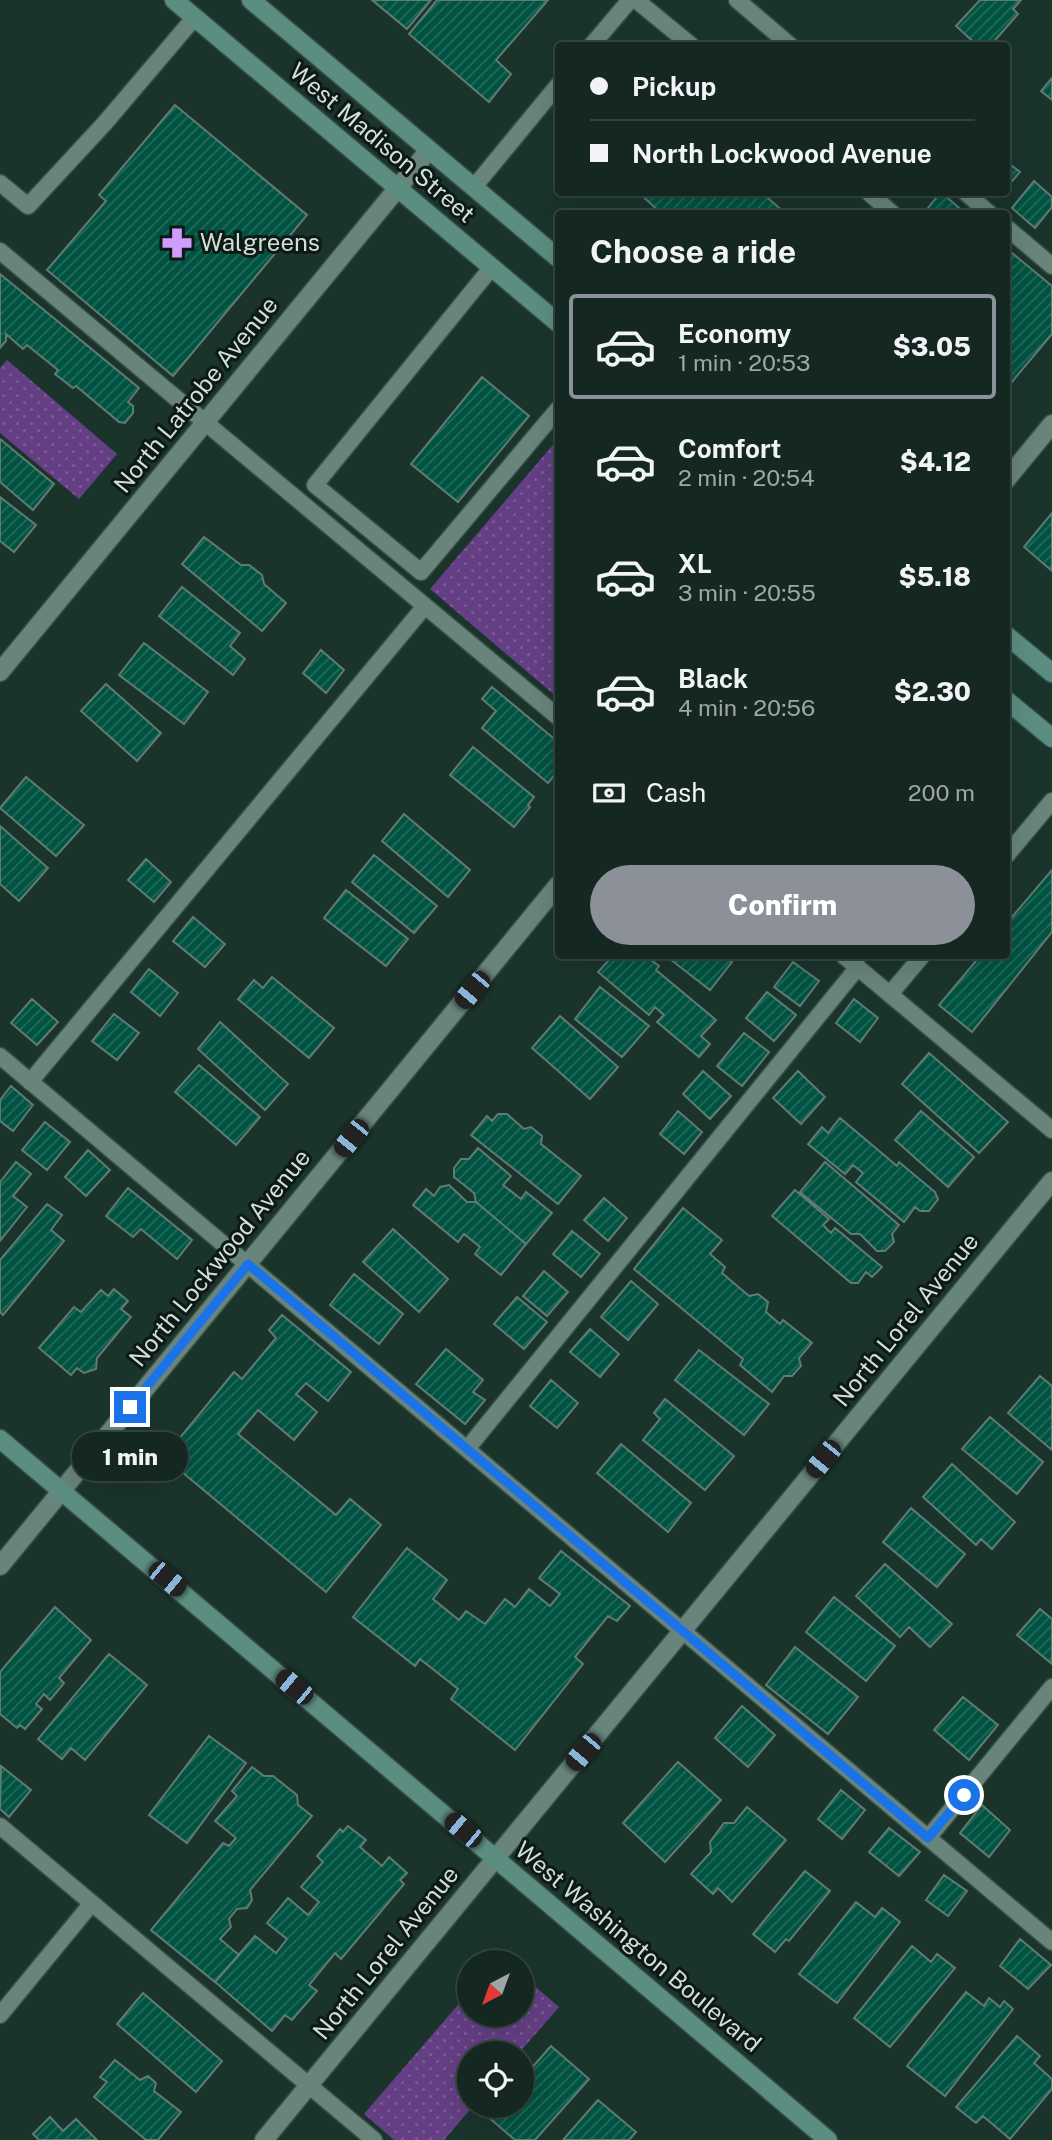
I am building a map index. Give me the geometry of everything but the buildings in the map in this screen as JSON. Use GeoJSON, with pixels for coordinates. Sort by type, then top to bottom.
{"type":"FeatureCollection","features":[{"type":"Feature","properties":{"kind":"street","name":"West Madison Street"},"geometry":{"type":"LineString","coordinates":[[174,0],[555,320]]}},
{"type":"Feature","properties":{"kind":"street","name":"West Madison Street"},"geometry":{"type":"LineString","coordinates":[[251,0],[555,255]]}},
{"type":"Feature","properties":{"kind":"street","name":"North Latrobe Avenue"},"geometry":{"type":"LineString","coordinates":[[0,672],[429,150]]}},
{"type":"Feature","properties":{"kind":"street"},"geometry":{"type":"LineString","coordinates":[[1010,475],[1052,424]]}},
{"type":"Feature","properties":{"kind":"street"},"geometry":{"type":"LineString","coordinates":[[1010,638],[1052,673]]}},
{"type":"Feature","properties":{"kind":"street"},"geometry":{"type":"LineString","coordinates":[[1010,703],[1052,738]]}},
{"type":"Feature","properties":{"kind":"street","name":"North Lockwood Avenue"},"geometry":{"type":"LineString","coordinates":[[0,1566],[555,889]]}},
{"type":"Feature","properties":{"kind":"street","name":"North Lorel Avenue"},"geometry":{"type":"LineString","coordinates":[[264,2140],[1052,1181]]}},
{"type":"Feature","properties":{"kind":"street","name":"West Washington Boulevard"},"geometry":{"type":"LineString","coordinates":[[0,1438],[828,2140]]}},
{"type":"Feature","properties":{"kind":"lane"},"geometry":{"type":"LineString","coordinates":[[595,42],[630,0]]}},
{"type":"Feature","properties":{"kind":"lane"},"geometry":{"type":"LineString","coordinates":[[636,0],[687,42]]}},
{"type":"Feature","properties":{"kind":"lane"},"geometry":{"type":"LineString","coordinates":[[737,0],[785,42]]}},
{"type":"Feature","properties":{"kind":"lane"},"geometry":{"type":"LineString","coordinates":[[0,183],[28,206],[104,124],[195,18]]}},
{"type":"Feature","properties":{"kind":"lane"},"geometry":{"type":"LineString","coordinates":[[474,187],[555,89]]}},
{"type":"Feature","properties":{"kind":"lane"},"geometry":{"type":"LineString","coordinates":[[873,196],[888,210]]}},
{"type":"Feature","properties":{"kind":"lane"},"geometry":{"type":"LineString","coordinates":[[970,196],[985,210]]}},
{"type":"Feature","properties":{"kind":"lane"},"geometry":{"type":"LineString","coordinates":[[1010,230],[1052,266]]}},
{"type":"Feature","properties":{"kind":"lane"},"geometry":{"type":"LineString","coordinates":[[0,251],[555,714]]}},
{"type":"Feature","properties":{"kind":"lane"},"geometry":{"type":"LineString","coordinates":[[492,267],[315,485],[421,572],[555,413]]}},
{"type":"Feature","properties":{"kind":"lane"},"geometry":{"type":"LineString","coordinates":[[30,1082],[425,606]]}},
{"type":"Feature","properties":{"kind":"lane"},"geometry":{"type":"LineString","coordinates":[[1010,851],[1052,801]]}},
{"type":"Feature","properties":{"kind":"lane"},"geometry":{"type":"LineString","coordinates":[[848,959],[1052,1129]]}},
{"type":"Feature","properties":{"kind":"lane"},"geometry":{"type":"LineString","coordinates":[[890,994],[919,959]]}},
{"type":"Feature","properties":{"kind":"lane"},"geometry":{"type":"LineString","coordinates":[[467,1449],[858,967]]}},
{"type":"Feature","properties":{"kind":"lane"},"geometry":{"type":"LineString","coordinates":[[0,1056],[1052,1942]]}},
{"type":"Feature","properties":{"kind":"lane"},"geometry":{"type":"LineString","coordinates":[[928,1838],[1052,1687]]}},
{"type":"Feature","properties":{"kind":"lane"},"geometry":{"type":"LineString","coordinates":[[0,1826],[374,2140]]}},
{"type":"Feature","properties":{"kind":"lane"},"geometry":{"type":"LineString","coordinates":[[0,2015],[92,1903]]}},
{"type":"Feature","properties":{"kind":"shaded area"},"geometry":{"type":"Polygon","coordinates":[[[7,360],[117,454],[79,499],[0,433],[0,368],[7,360]]]}},
{"type":"Feature","properties":{"kind":"shaded area"},"geometry":{"type":"Polygon","coordinates":[[[555,443],[555,695],[430,589],[555,443]]]}},
{"type":"Feature","properties":{"kind":"shaded area"},"geometry":{"type":"Polygon","coordinates":[[[534,1985],[559,2007],[529,2041],[457,2041],[457,2118],[463,2118],[444,2140],[394,2140],[364,2114],[457,2006],[457,2027],[534,2027],[534,1985]]]}},
{"type":"Feature","properties":{"kind":"place","name":"Walgreens"},"geometry":{"type":"Point","coordinates":[177,243]}},
{"type":"Feature","properties":{"kind":"route"},"geometry":{"type":"LineString","coordinates":[[130,1407],[248,1264],[928,1838],[964,1795]]}}]}
